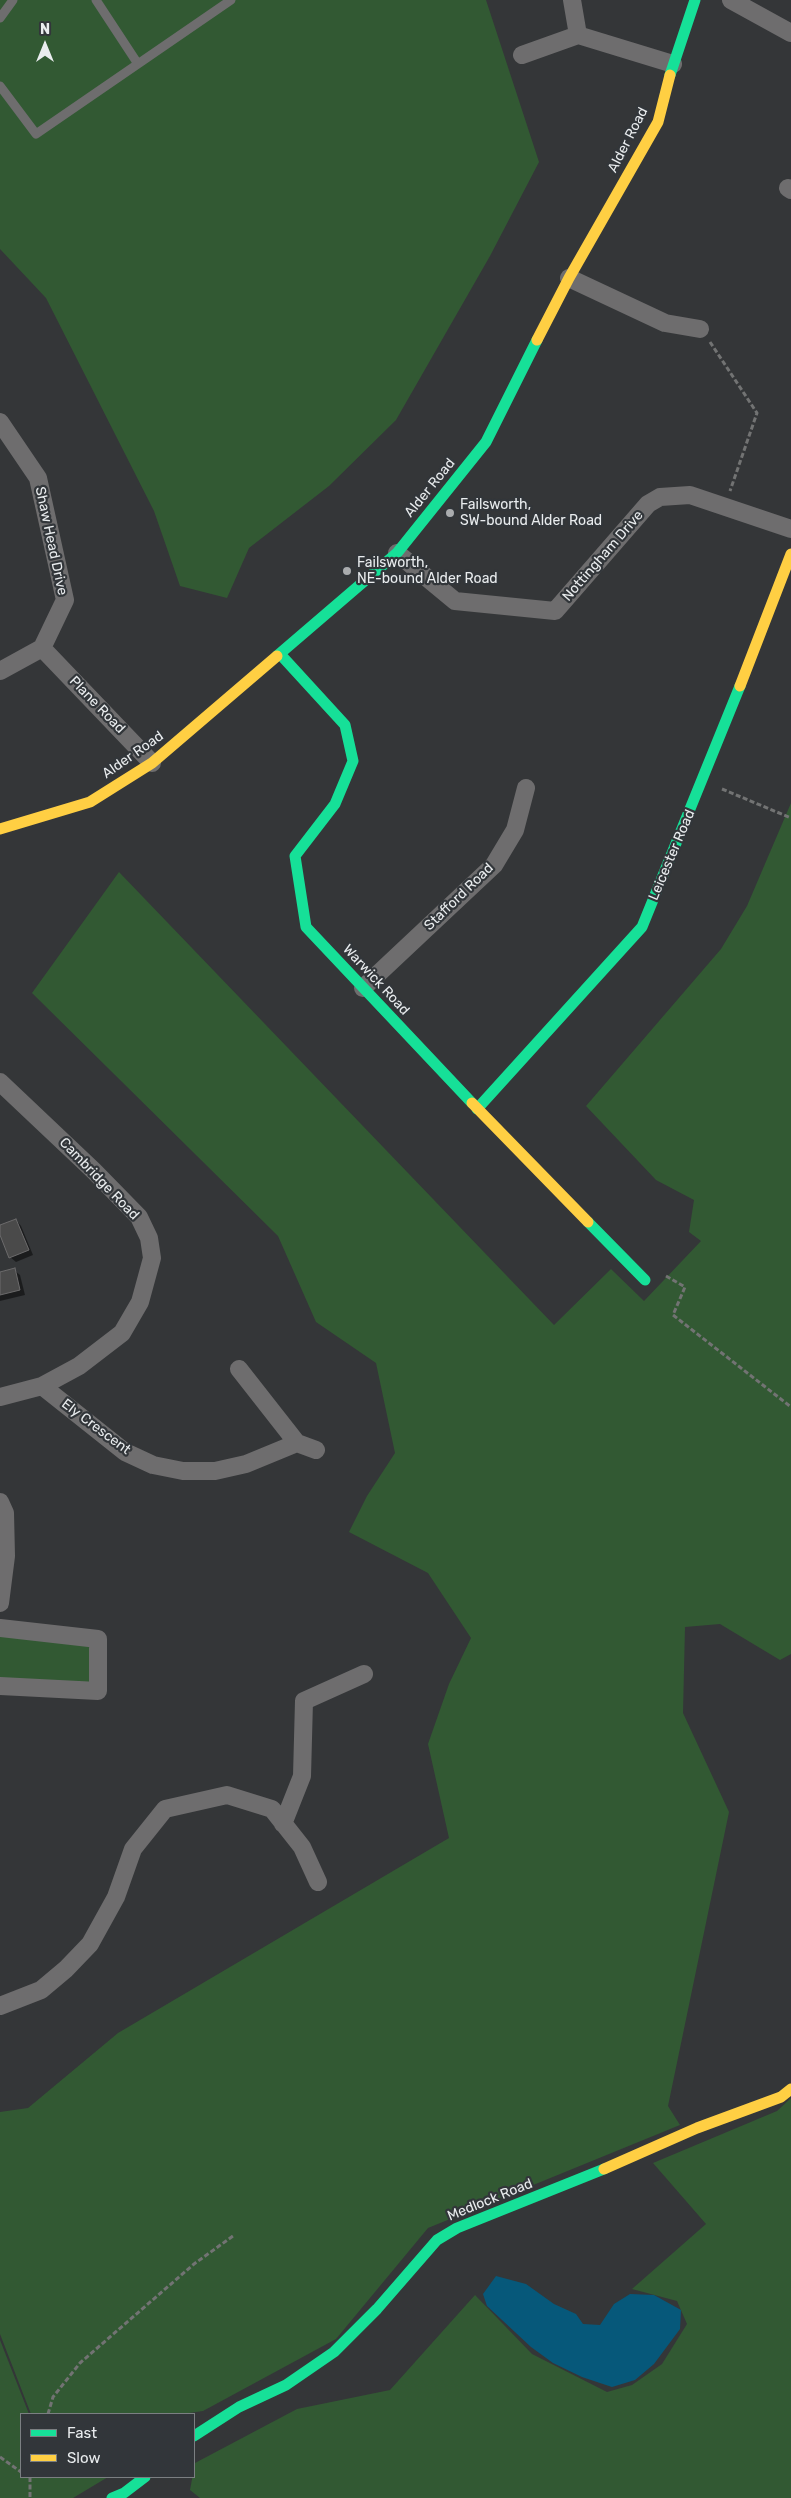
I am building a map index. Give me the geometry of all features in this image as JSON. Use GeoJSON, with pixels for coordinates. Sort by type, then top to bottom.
{"type":"FeatureCollection","features":[{"type":"Feature","properties":{"kind":"street"},"geometry":{"type":"LineString","coordinates":[[572,0],[578,36]]}},
{"type":"Feature","properties":{"kind":"street","name":"Alder Road"},"geometry":{"type":"LineString","coordinates":[[0,828],[90,802],[152,763],[397,554],[486,442],[569,278],[658,122],[673,64],[694,0]]}},
{"type":"Feature","properties":{"kind":"street"},"geometry":{"type":"LineString","coordinates":[[731,0],[791,33]]}},
{"type":"Feature","properties":{"kind":"street"},"geometry":{"type":"LineString","coordinates":[[522,55],[578,36],[673,64]]}},
{"type":"Feature","properties":{"kind":"street"},"geometry":{"type":"LineString","coordinates":[[569,278],[666,323],[700,329]]}},
{"type":"Feature","properties":{"kind":"street","name":"Shaw Head Drive"},"geometry":{"type":"LineString","coordinates":[[0,422],[38,478],[65,600],[42,648]]}},
{"type":"Feature","properties":{"kind":"street","name":"Nottingham Drive"},"geometry":{"type":"LineString","coordinates":[[397,554],[455,601],[555,611],[648,504],[660,497],[690,495],[791,529]]}},
{"type":"Feature","properties":{"kind":"street","name":"Leicester Road"},"geometry":{"type":"LineString","coordinates":[[477,1109],[642,927],[703,781],[791,554]]}},
{"type":"Feature","properties":{"kind":"street"},"geometry":{"type":"LineString","coordinates":[[0,672],[42,648]]}},
{"type":"Feature","properties":{"kind":"street","name":"Plane Road"},"geometry":{"type":"LineString","coordinates":[[42,648],[152,763]]}},
{"type":"Feature","properties":{"kind":"street","name":"Warwick Road"},"geometry":{"type":"LineString","coordinates":[[280,654],[345,725],[353,761],[335,804],[295,856],[306,927],[477,1109],[645,1280]]}},
{"type":"Feature","properties":{"kind":"street","name":"Stafford Road"},"geometry":{"type":"LineString","coordinates":[[363,988],[494,865],[515,830],[526,788]]}},
{"type":"Feature","properties":{"kind":"street","name":"Cambridge Road"},"geometry":{"type":"LineString","coordinates":[[0,1082],[94,1171],[139,1217],[149,1238],[152,1258],[140,1302],[122,1333],[79,1366],[42,1386],[0,1397]]}},
{"type":"Feature","properties":{"kind":"street"},"geometry":{"type":"LineString","coordinates":[[239,1369],[296,1443],[316,1450]]}},
{"type":"Feature","properties":{"kind":"street","name":"Ely Crescent"},"geometry":{"type":"LineString","coordinates":[[42,1386],[126,1452],[153,1464],[183,1471],[215,1471],[246,1464],[296,1443]]}},
{"type":"Feature","properties":{"kind":"street"},"geometry":{"type":"LineString","coordinates":[[0,1502],[6,1512],[6,1556],[0,1603]]}},
{"type":"Feature","properties":{"kind":"street"},"geometry":{"type":"LineString","coordinates":[[0,1628],[98,1639],[98,1691],[0,1686]]}},
{"type":"Feature","properties":{"kind":"street"},"geometry":{"type":"LineString","coordinates":[[283,1824],[302,1776],[304,1701],[364,1674]]}},
{"type":"Feature","properties":{"kind":"street"},"geometry":{"type":"LineString","coordinates":[[0,2006],[41,1990],[90,1944],[116,1898],[133,1849],[165,1809],[227,1795],[272,1809],[302,1847],[318,1882]]}},
{"type":"Feature","properties":{"kind":"street","name":"Medlock Road"},"geometry":{"type":"LineString","coordinates":[[195,2435],[239,2407],[286,2385],[334,2352],[377,2309],[437,2240],[457,2228],[568,2184],[697,2128],[781,2097],[791,2089]]}},
{"type":"Feature","properties":{"kind":"street"},"geometry":{"type":"LineString","coordinates":[[112,2498],[124,2493],[144,2478]]}},
{"type":"Feature","properties":{"kind":"lane"},"geometry":{"type":"LineString","coordinates":[[0,18],[13,0]]}},
{"type":"Feature","properties":{"kind":"lane"},"geometry":{"type":"LineString","coordinates":[[96,0],[138,64]]}},
{"type":"Feature","properties":{"kind":"lane"},"geometry":{"type":"LineString","coordinates":[[0,86],[36,134],[231,0]]}},
{"type":"Feature","properties":{"kind":"path"},"geometry":{"type":"LineString","coordinates":[[700,329],[757,414],[724,506]]}},
{"type":"Feature","properties":{"kind":"path"},"geometry":{"type":"LineString","coordinates":[[703,781],[791,818]]}},
{"type":"Feature","properties":{"kind":"path"},"geometry":{"type":"LineString","coordinates":[[645,1280],[668,1276],[685,1287],[673,1315],[791,1407]]}},
{"type":"Feature","properties":{"kind":"path"},"geometry":{"type":"LineString","coordinates":[[48,2413],[53,2397],[80,2363],[172,2283],[233,2236]]}},
{"type":"Feature","properties":{"kind":"path"},"geometry":{"type":"LineString","coordinates":[[0,2457],[20,2471]]}},
{"type":"Feature","properties":{"kind":"path"},"geometry":{"type":"LineString","coordinates":[[29,2478],[30,2498]]}},
{"type":"Feature","properties":{"kind":"green space"},"geometry":{"type":"Polygon","coordinates":[[[0,0],[486,0],[539,162],[490,256],[396,420],[329,486],[249,548],[227,598],[180,586],[154,511],[46,298],[0,249],[0,0]]]}},
{"type":"Feature","properties":{"kind":"green space"},"geometry":{"type":"Polygon","coordinates":[[[791,803],[791,1654],[780,1660],[720,1624],[685,1627],[683,1713],[729,1812],[668,2106],[680,2125],[428,2228],[336,2339],[203,2411],[189,2413],[31,2413],[0,2334],[0,2112],[28,2108],[118,2033],[449,1838],[428,1744],[449,1684],[471,1638],[428,1573],[349,1532],[367,1496],[395,1453],[376,1363],[316,1322],[278,1236],[32,993],[119,872],[554,1325],[611,1269],[644,1301],[701,1241],[689,1232],[694,1200],[656,1180],[586,1106],[721,949],[747,906],[791,803]]]}},
{"type":"Feature","properties":{"kind":"green space"},"geometry":{"type":"Polygon","coordinates":[[[0,1634],[90,1645],[94,1681],[80,1685],[0,1681],[0,1634]]]}},
{"type":"Feature","properties":{"kind":"green space"},"geometry":{"type":"Polygon","coordinates":[[[791,2098],[791,2498],[200,2498],[190,2490],[192,2478],[195,2478],[195,2463],[297,2409],[390,2390],[475,2295],[532,2354],[607,2392],[632,2385],[662,2364],[687,2324],[677,2301],[632,2289],[706,2224],[653,2163],[777,2111],[791,2098]]]}},
{"type":"Feature","properties":{"kind":"green space"},"geometry":{"type":"Polygon","coordinates":[[[0,2340],[29,2413],[20,2413],[20,2478],[106,2478],[73,2498],[0,2498],[0,2340]]]}},
{"type":"Feature","properties":{"kind":"water"},"geometry":{"type":"Polygon","coordinates":[[[496,2276],[526,2284],[554,2304],[576,2314],[583,2324],[600,2325],[614,2304],[630,2294],[654,2295],[681,2310],[680,2329],[654,2364],[635,2380],[612,2387],[582,2377],[553,2363],[531,2347],[487,2306],[483,2294],[496,2276]]]}},
{"type":"Feature","properties":{"kind":"building"},"geometry":{"type":"Polygon","coordinates":[[[16,1219],[29,1250],[9,1258],[0,1235],[0,1225],[16,1219]]]}},
{"type":"Feature","properties":{"kind":"building"},"geometry":{"type":"Polygon","coordinates":[[[15,1268],[20,1290],[0,1295],[0,1272],[15,1268]]]}},
{"type":"Feature","properties":{"kind":"traffic: fast"},"geometry":{"type":"LineString","coordinates":[[670,75],[695,0]]}},
{"type":"Feature","properties":{"kind":"traffic: fast"},"geometry":{"type":"LineString","coordinates":[[277,656],[397,553],[486,442],[537,340]]}},
{"type":"Feature","properties":{"kind":"traffic: fast"},"geometry":{"type":"LineString","coordinates":[[280,654],[345,725],[353,761],[335,804],[295,856],[306,927],[472,1103]]}},
{"type":"Feature","properties":{"kind":"traffic: fast"},"geometry":{"type":"LineString","coordinates":[[477,1109],[642,927],[740,686]]}},
{"type":"Feature","properties":{"kind":"traffic: fast"},"geometry":{"type":"LineString","coordinates":[[588,1222],[645,1280]]}},
{"type":"Feature","properties":{"kind":"traffic: fast"},"geometry":{"type":"LineString","coordinates":[[195,2435],[239,2407],[286,2385],[334,2352],[377,2309],[437,2240],[457,2228],[604,2169]]}},
{"type":"Feature","properties":{"kind":"traffic: fast"},"geometry":{"type":"LineString","coordinates":[[112,2498],[124,2493],[144,2478]]}},
{"type":"Feature","properties":{"kind":"traffic: slow"},"geometry":{"type":"LineString","coordinates":[[537,340],[569,278],[658,122],[670,75]]}},
{"type":"Feature","properties":{"kind":"traffic: slow"},"geometry":{"type":"LineString","coordinates":[[740,686],[791,554]]}},
{"type":"Feature","properties":{"kind":"traffic: slow"},"geometry":{"type":"LineString","coordinates":[[0,829],[90,802],[152,763],[277,656]]}},
{"type":"Feature","properties":{"kind":"traffic: slow"},"geometry":{"type":"LineString","coordinates":[[472,1103],[588,1222]]}},
{"type":"Feature","properties":{"kind":"traffic: slow"},"geometry":{"type":"LineString","coordinates":[[604,2169],[697,2128],[781,2097],[791,2089]]}},
{"type":"Feature","properties":{"kind":"place","name":"Failsworth, SW-bound Alder Road"},"geometry":{"type":"Point","coordinates":[450,513]}},
{"type":"Feature","properties":{"kind":"place","name":"Failsworth, NE-bound Alder Road"},"geometry":{"type":"Point","coordinates":[347,571]}}]}
